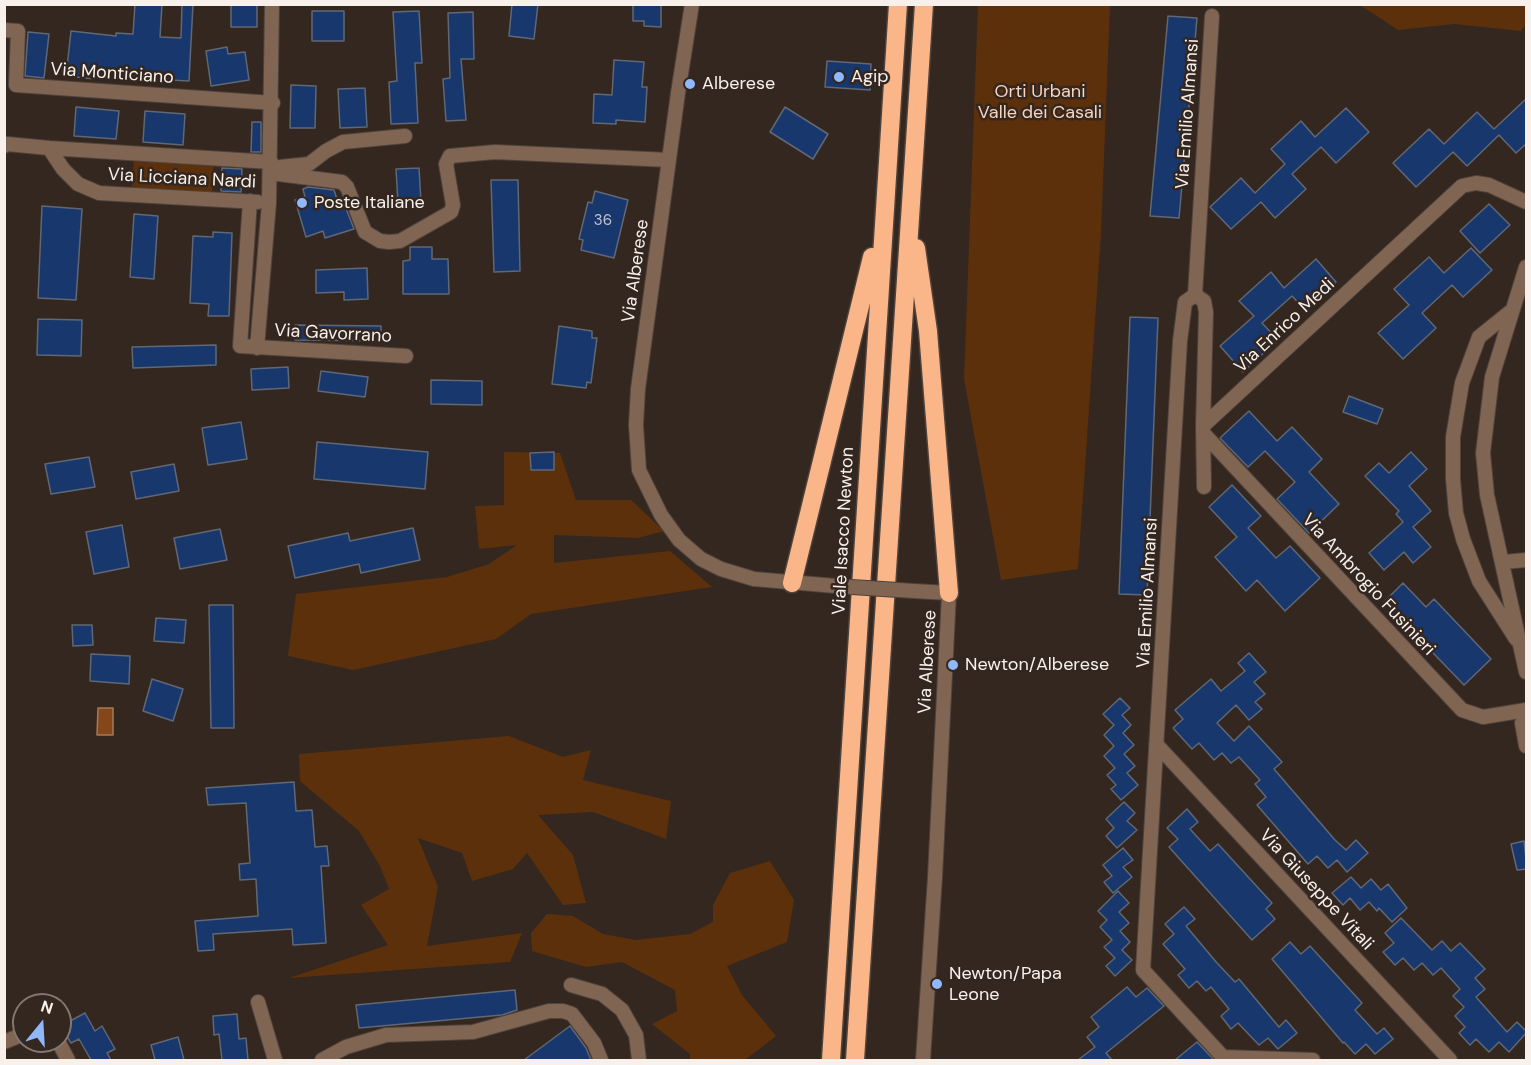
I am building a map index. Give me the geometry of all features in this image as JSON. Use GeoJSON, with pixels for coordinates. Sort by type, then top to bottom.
{"type":"FeatureCollection","features":[{"type":"Feature","properties":{"kind":"highway","name":"Viale Isacco Newton"},"geometry":{"type":"LineString","coordinates":[[831,1060],[867,507],[882,214],[891,143],[897,4]]}},
{"type":"Feature","properties":{"kind":"highway"},"geometry":{"type":"LineString","coordinates":[[855,1060],[924,4]]}},
{"type":"Feature","properties":{"kind":"highway"},"geometry":{"type":"LineString","coordinates":[[911,213],[928,331],[949,593]]}},
{"type":"Feature","properties":{"kind":"highway"},"geometry":{"type":"LineString","coordinates":[[792,583],[882,214]]}},
{"type":"Feature","properties":{"kind":"street"},"geometry":{"type":"LineString","coordinates":[[250,201],[240,346],[257,348],[269,202],[273,103],[272,4]]}},
{"type":"Feature","properties":{"kind":"street","name":"Via Alberese"},"geometry":{"type":"LineString","coordinates":[[692,4],[638,396],[636,441],[639,470],[661,515],[680,540],[701,559],[742,576],[792,583],[949,593],[935,877],[923,1060]]}},
{"type":"Feature","properties":{"kind":"street","name":"Via Emilio Almansi"},"geometry":{"type":"LineString","coordinates":[[1212,16],[1195,295],[1185,303],[1180,341],[1164,652],[1156,744],[1143,970],[1223,1057],[1313,1060]]}},
{"type":"Feature","properties":{"kind":"street","name":"Via Monticiano"},"geometry":{"type":"LineString","coordinates":[[4,30],[18,31],[16,85],[273,103]]}},
{"type":"Feature","properties":{"kind":"street"},"geometry":{"type":"LineString","coordinates":[[270,167],[309,164],[343,142],[405,136]]}},
{"type":"Feature","properties":{"kind":"street"},"geometry":{"type":"LineString","coordinates":[[4,146],[7,144],[270,167],[342,182],[347,188],[365,232],[380,241],[389,242],[400,241],[451,212],[453,206],[447,164],[450,156],[495,152],[669,160]]}},
{"type":"Feature","properties":{"kind":"street","name":"Via Licciana Nardi"},"geometry":{"type":"LineString","coordinates":[[49,148],[63,169],[78,184],[99,193],[269,202]]}},
{"type":"Feature","properties":{"kind":"street","name":"Via Enrico Medi"},"geometry":{"type":"LineString","coordinates":[[1203,430],[1462,186],[1476,183],[1499,189],[1527,202]]}},
{"type":"Feature","properties":{"kind":"street"},"geometry":{"type":"LineString","coordinates":[[1527,267],[1510,312],[1492,377],[1483,453],[1487,495],[1527,672]]}},
{"type":"Feature","properties":{"kind":"street","name":"Via Enrico Medi"},"geometry":{"type":"LineString","coordinates":[[1195,295],[1204,301],[1206,312],[1203,430]]}},
{"type":"Feature","properties":{"kind":"street"},"geometry":{"type":"LineString","coordinates":[[1510,312],[1479,337],[1462,384],[1455,425],[1453,479],[1461,530],[1479,581],[1521,645]]}},
{"type":"Feature","properties":{"kind":"street","name":"Via Gavorrano"},"geometry":{"type":"LineString","coordinates":[[257,348],[406,356]]}},
{"type":"Feature","properties":{"kind":"street"},"geometry":{"type":"LineString","coordinates":[[1203,430],[1204,487]]}},
{"type":"Feature","properties":{"kind":"street","name":"Via Ambrogio Fusinieri"},"geometry":{"type":"LineString","coordinates":[[1203,430],[1455,704],[1468,714],[1483,717],[1527,710]]}},
{"type":"Feature","properties":{"kind":"street"},"geometry":{"type":"LineString","coordinates":[[1503,562],[1527,560]]}},
{"type":"Feature","properties":{"kind":"street"},"geometry":{"type":"LineString","coordinates":[[1527,718],[1522,723],[1527,746]]}},
{"type":"Feature","properties":{"kind":"street","name":"Via Giuseppe Vitali"},"geometry":{"type":"LineString","coordinates":[[1156,744],[1450,1060]]}},
{"type":"Feature","properties":{"kind":"street"},"geometry":{"type":"LineString","coordinates":[[571,985],[602,994],[622,1010],[636,1035],[639,1060]]}},
{"type":"Feature","properties":{"kind":"street"},"geometry":{"type":"LineString","coordinates":[[258,1002],[275,1060]]}},
{"type":"Feature","properties":{"kind":"street"},"geometry":{"type":"LineString","coordinates":[[325,1060],[346,1047],[386,1035],[473,1032],[549,1011],[563,1011],[572,1014],[594,1043],[601,1060]]}},
{"type":"Feature","properties":{"kind":"green space","name":"Orti Urbani Valle dei Casali"},"geometry":{"type":"Polygon","coordinates":[[[978,5],[1110,5],[1101,234],[1078,569],[1001,580],[964,379],[978,5]]]}},
{"type":"Feature","properties":{"kind":"green space"},"geometry":{"type":"Polygon","coordinates":[[[1360,5],[1526,5],[1526,24],[1521,31],[1454,24],[1398,30],[1360,5]]]}},
{"type":"Feature","properties":{"kind":"green space"},"geometry":{"type":"Polygon","coordinates":[[[134,157],[214,162],[212,193],[132,188],[134,157]]]}},
{"type":"Feature","properties":{"kind":"green space"},"geometry":{"type":"Polygon","coordinates":[[[504,452],[560,453],[576,500],[631,500],[664,531],[638,538],[554,535],[554,563],[670,551],[712,587],[531,614],[496,639],[353,670],[288,656],[296,594],[447,577],[489,564],[517,545],[479,549],[475,506],[504,505],[504,452]]]}},
{"type":"Feature","properties":{"kind":"green space"},"geometry":{"type":"Polygon","coordinates":[[[509,736],[563,757],[591,750],[583,780],[671,801],[666,839],[593,812],[538,815],[573,855],[586,903],[563,905],[527,853],[513,869],[472,881],[462,853],[418,838],[438,887],[427,946],[522,933],[510,962],[289,978],[388,945],[361,905],[389,889],[380,866],[359,831],[300,781],[299,754],[509,736]]]}},
{"type":"Feature","properties":{"kind":"green space"},"geometry":{"type":"Polygon","coordinates":[[[770,861],[794,900],[787,942],[727,966],[742,995],[776,1036],[745,1060],[690,1060],[690,1054],[652,1024],[677,1011],[675,990],[622,962],[586,967],[532,951],[531,933],[547,914],[573,916],[603,934],[636,940],[690,934],[713,922],[713,905],[730,873],[770,861]]]}},
{"type":"Feature","properties":{"kind":"shaded area"},"geometry":{"type":"Polygon","coordinates":[[[98,708],[113,708],[113,735],[97,735],[98,708]]]}},
{"type":"Feature","properties":{"kind":"building"},"geometry":{"type":"Polygon","coordinates":[[[135,4],[162,4],[160,37],[181,38],[182,4],[193,4],[189,81],[95,76],[95,79],[66,76],[71,31],[116,36],[116,33],[133,34],[135,4]]]}},
{"type":"Feature","properties":{"kind":"building"},"geometry":{"type":"Polygon","coordinates":[[[231,4],[257,4],[257,27],[231,27],[231,4]]]}},
{"type":"Feature","properties":{"kind":"building"},"geometry":{"type":"Polygon","coordinates":[[[512,4],[538,4],[534,39],[509,36],[512,4]]]}},
{"type":"Feature","properties":{"kind":"building"},"geometry":{"type":"Polygon","coordinates":[[[633,4],[661,4],[661,27],[644,26],[644,21],[633,21],[633,4]]]}},
{"type":"Feature","properties":{"kind":"building"},"geometry":{"type":"Polygon","coordinates":[[[312,11],[344,11],[344,41],[312,41],[312,11]]]}},
{"type":"Feature","properties":{"kind":"building"},"geometry":{"type":"Polygon","coordinates":[[[419,11],[422,63],[415,63],[418,123],[391,124],[389,82],[397,81],[393,12],[419,11]]]}},
{"type":"Feature","properties":{"kind":"building"},"geometry":{"type":"Polygon","coordinates":[[[473,12],[474,59],[461,59],[466,120],[446,121],[443,79],[450,78],[448,13],[473,12]]]}},
{"type":"Feature","properties":{"kind":"building"},"geometry":{"type":"Polygon","coordinates":[[[1168,16],[1197,18],[1179,218],[1150,216],[1168,16]]]}},
{"type":"Feature","properties":{"kind":"building"},"geometry":{"type":"Polygon","coordinates":[[[28,32],[49,34],[44,78],[25,76],[28,32]]]}},
{"type":"Feature","properties":{"kind":"building"},"geometry":{"type":"Polygon","coordinates":[[[227,47],[228,54],[245,52],[249,80],[211,86],[206,51],[227,47]]]}},
{"type":"Feature","properties":{"kind":"building"},"geometry":{"type":"Polygon","coordinates":[[[614,60],[644,62],[642,87],[647,87],[645,122],[616,120],[616,124],[593,123],[594,94],[612,95],[614,60]]]}},
{"type":"Feature","properties":{"kind":"building"},"geometry":{"type":"Polygon","coordinates":[[[827,61],[871,64],[870,90],[825,87],[827,61]]]}},
{"type":"Feature","properties":{"kind":"building"},"geometry":{"type":"Polygon","coordinates":[[[291,85],[316,86],[315,128],[290,128],[291,85]]]}},
{"type":"Feature","properties":{"kind":"building"},"geometry":{"type":"Polygon","coordinates":[[[365,88],[367,127],[340,128],[338,89],[365,88]]]}},
{"type":"Feature","properties":{"kind":"building"},"geometry":{"type":"Polygon","coordinates":[[[1527,98],[1527,143],[1516,153],[1499,135],[1467,166],[1453,152],[1416,187],[1393,163],[1429,129],[1444,144],[1477,112],[1494,129],[1527,98]]]}},
{"type":"Feature","properties":{"kind":"building"},"geometry":{"type":"Polygon","coordinates":[[[76,107],[119,111],[116,139],[74,136],[76,107]]]}},
{"type":"Feature","properties":{"kind":"building"},"geometry":{"type":"Polygon","coordinates":[[[785,107],[828,134],[813,159],[770,132],[785,107]]]}},
{"type":"Feature","properties":{"kind":"building"},"geometry":{"type":"Polygon","coordinates":[[[1346,108],[1369,132],[1336,163],[1321,147],[1292,174],[1306,189],[1275,218],[1261,202],[1231,229],[1210,207],[1241,178],[1255,193],[1285,164],[1271,149],[1301,121],[1315,137],[1346,108]]]}},
{"type":"Feature","properties":{"kind":"building"},"geometry":{"type":"Polygon","coordinates":[[[145,111],[185,114],[183,145],[143,142],[145,111]]]}},
{"type":"Feature","properties":{"kind":"building"},"geometry":{"type":"Polygon","coordinates":[[[252,122],[261,122],[261,152],[251,152],[252,122]]]}},
{"type":"Feature","properties":{"kind":"building"},"geometry":{"type":"Polygon","coordinates":[[[222,168],[242,169],[241,192],[221,191],[222,168]]]}},
{"type":"Feature","properties":{"kind":"building"},"geometry":{"type":"Polygon","coordinates":[[[419,168],[421,202],[398,203],[396,169],[419,168]]]}},
{"type":"Feature","properties":{"kind":"building"},"geometry":{"type":"Polygon","coordinates":[[[491,180],[518,180],[520,271],[494,272],[491,180]]]}},
{"type":"Feature","properties":{"kind":"building"},"geometry":{"type":"Polygon","coordinates":[[[308,187],[334,190],[338,202],[343,201],[354,229],[325,238],[323,231],[306,237],[295,200],[305,197],[303,189],[308,187]]]}},
{"type":"Feature","properties":{"kind":"building"},"geometry":{"type":"Polygon","coordinates":[[[595,191],[628,200],[614,258],[581,250],[583,240],[579,239],[588,202],[592,203],[595,191]]]}},
{"type":"Feature","properties":{"kind":"building"},"geometry":{"type":"Polygon","coordinates":[[[1489,204],[1510,225],[1480,253],[1460,231],[1489,204]]]}},
{"type":"Feature","properties":{"kind":"building"},"geometry":{"type":"Polygon","coordinates":[[[42,206],[82,209],[76,300],[38,298],[42,206]]]}},
{"type":"Feature","properties":{"kind":"building"},"geometry":{"type":"Polygon","coordinates":[[[134,214],[158,216],[154,279],[130,277],[134,214]]]}},
{"type":"Feature","properties":{"kind":"building"},"geometry":{"type":"Polygon","coordinates":[[[213,232],[232,233],[229,316],[208,316],[209,304],[190,303],[193,236],[213,237],[213,232]]]}},
{"type":"Feature","properties":{"kind":"building"},"geometry":{"type":"Polygon","coordinates":[[[410,247],[432,247],[432,259],[448,259],[449,294],[403,294],[403,261],[410,260],[410,247]]]}},
{"type":"Feature","properties":{"kind":"building"},"geometry":{"type":"Polygon","coordinates":[[[1471,248],[1492,270],[1463,297],[1452,285],[1422,313],[1436,328],[1403,359],[1378,333],[1409,305],[1394,289],[1429,257],[1444,273],[1471,248]]]}},
{"type":"Feature","properties":{"kind":"building"},"geometry":{"type":"Polygon","coordinates":[[[1316,259],[1336,282],[1305,310],[1292,296],[1262,323],[1278,340],[1243,372],[1220,346],[1254,316],[1239,301],[1271,272],[1284,288],[1316,259]]]}},
{"type":"Feature","properties":{"kind":"building"},"geometry":{"type":"Polygon","coordinates":[[[367,268],[368,299],[344,300],[344,292],[316,293],[316,270],[367,268]]]}},
{"type":"Feature","properties":{"kind":"building"},"geometry":{"type":"Polygon","coordinates":[[[1130,317],[1158,318],[1147,595],[1119,594],[1130,317]]]}},
{"type":"Feature","properties":{"kind":"building"},"geometry":{"type":"Polygon","coordinates":[[[38,319],[82,320],[81,356],[37,355],[38,319]]]}},
{"type":"Feature","properties":{"kind":"building"},"geometry":{"type":"Polygon","coordinates":[[[295,325],[381,326],[381,341],[295,340],[295,325]]]}},
{"type":"Feature","properties":{"kind":"building"},"geometry":{"type":"Polygon","coordinates":[[[559,326],[592,331],[592,338],[597,338],[591,383],[587,382],[586,388],[552,384],[559,326]]]}},
{"type":"Feature","properties":{"kind":"building"},"geometry":{"type":"Polygon","coordinates":[[[216,345],[216,365],[133,368],[132,347],[216,345]]]}},
{"type":"Feature","properties":{"kind":"building"},"geometry":{"type":"Polygon","coordinates":[[[288,367],[289,388],[252,390],[251,369],[288,367]]]}},
{"type":"Feature","properties":{"kind":"building"},"geometry":{"type":"Polygon","coordinates":[[[321,371],[368,377],[365,397],[318,391],[321,371]]]}},
{"type":"Feature","properties":{"kind":"building"},"geometry":{"type":"Polygon","coordinates":[[[431,380],[482,381],[482,405],[431,404],[431,380]]]}},
{"type":"Feature","properties":{"kind":"building"},"geometry":{"type":"Polygon","coordinates":[[[1349,396],[1383,409],[1377,424],[1343,412],[1349,396]]]}},
{"type":"Feature","properties":{"kind":"building"},"geometry":{"type":"Polygon","coordinates":[[[1249,411],[1277,441],[1292,427],[1322,459],[1309,472],[1339,504],[1309,533],[1277,499],[1295,482],[1265,451],[1248,467],[1220,438],[1249,411]]]}},
{"type":"Feature","properties":{"kind":"building"},"geometry":{"type":"Polygon","coordinates":[[[241,422],[247,459],[208,465],[202,428],[241,422]]]}},
{"type":"Feature","properties":{"kind":"building"},"geometry":{"type":"Polygon","coordinates":[[[317,442],[428,452],[425,489],[314,479],[317,442]]]}},
{"type":"Feature","properties":{"kind":"building"},"geometry":{"type":"Polygon","coordinates":[[[554,452],[554,470],[531,470],[530,453],[554,452]]]}},
{"type":"Feature","properties":{"kind":"building"},"geometry":{"type":"Polygon","coordinates":[[[1411,452],[1427,469],[1409,486],[1431,511],[1413,527],[1431,547],[1413,563],[1404,552],[1384,570],[1369,553],[1403,522],[1396,514],[1399,511],[1365,476],[1379,463],[1389,473],[1411,452]]]}},
{"type":"Feature","properties":{"kind":"building"},"geometry":{"type":"Polygon","coordinates":[[[89,457],[95,487],[51,494],[45,464],[89,457]]]}},
{"type":"Feature","properties":{"kind":"building"},"geometry":{"type":"Polygon","coordinates":[[[174,464],[179,491],[136,499],[131,472],[174,464]]]}},
{"type":"Feature","properties":{"kind":"building"},"geometry":{"type":"Polygon","coordinates":[[[1232,485],[1261,516],[1248,528],[1276,558],[1290,546],[1320,578],[1285,611],[1257,580],[1246,591],[1215,557],[1237,537],[1209,507],[1232,485]]]}},
{"type":"Feature","properties":{"kind":"building"},"geometry":{"type":"Polygon","coordinates":[[[122,525],[129,567],[94,574],[86,532],[122,525]]]}},
{"type":"Feature","properties":{"kind":"building"},"geometry":{"type":"Polygon","coordinates":[[[413,528],[420,560],[361,573],[359,564],[295,578],[288,546],[348,533],[350,541],[413,528]]]}},
{"type":"Feature","properties":{"kind":"building"},"geometry":{"type":"Polygon","coordinates":[[[220,529],[227,560],[180,569],[174,538],[220,529]]]}},
{"type":"Feature","properties":{"kind":"building"},"geometry":{"type":"Polygon","coordinates":[[[1403,583],[1426,607],[1434,599],[1491,659],[1464,685],[1384,602],[1403,583]]]}},
{"type":"Feature","properties":{"kind":"building"},"geometry":{"type":"Polygon","coordinates":[[[209,605],[233,605],[234,728],[211,728],[209,605]]]}},
{"type":"Feature","properties":{"kind":"building"},"geometry":{"type":"Polygon","coordinates":[[[156,618],[186,620],[184,643],[154,641],[156,618]]]}},
{"type":"Feature","properties":{"kind":"building"},"geometry":{"type":"Polygon","coordinates":[[[72,625],[92,625],[93,645],[73,646],[72,625]]]}},
{"type":"Feature","properties":{"kind":"building"},"geometry":{"type":"Polygon","coordinates":[[[1249,653],[1266,672],[1254,682],[1265,694],[1255,702],[1262,709],[1249,720],[1236,705],[1217,723],[1234,741],[1249,726],[1282,762],[1274,769],[1335,840],[1346,850],[1356,840],[1368,853],[1347,872],[1337,860],[1328,868],[1317,856],[1308,864],[1257,805],[1266,797],[1255,784],[1260,780],[1239,757],[1231,763],[1222,753],[1214,760],[1199,743],[1192,749],[1173,728],[1183,719],[1175,710],[1211,679],[1221,691],[1245,671],[1238,663],[1249,653]]]}},
{"type":"Feature","properties":{"kind":"building"},"geometry":{"type":"Polygon","coordinates":[[[91,654],[130,656],[129,684],[90,681],[91,654]]]}},
{"type":"Feature","properties":{"kind":"building"},"geometry":{"type":"Polygon","coordinates":[[[152,679],[183,689],[173,721],[143,711],[152,679]]]}},
{"type":"Feature","properties":{"kind":"building"},"geometry":{"type":"Polygon","coordinates":[[[1120,698],[1130,708],[1122,715],[1131,725],[1123,733],[1134,745],[1124,754],[1135,766],[1127,773],[1138,785],[1121,800],[1111,789],[1116,785],[1107,775],[1115,768],[1104,756],[1114,746],[1104,735],[1114,725],[1103,714],[1120,698]]]}},
{"type":"Feature","properties":{"kind":"building"},"geometry":{"type":"Polygon","coordinates":[[[294,782],[296,811],[312,810],[315,847],[327,846],[329,866],[321,866],[326,943],[293,945],[292,929],[213,934],[214,950],[198,951],[195,921],[258,916],[256,879],[240,880],[239,864],[250,863],[246,803],[208,805],[206,788],[294,782]]]}},
{"type":"Feature","properties":{"kind":"building"},"geometry":{"type":"Polygon","coordinates":[[[1124,802],[1135,813],[1127,821],[1137,830],[1117,848],[1106,836],[1114,828],[1106,819],[1124,802]]]}},
{"type":"Feature","properties":{"kind":"building"},"geometry":{"type":"Polygon","coordinates":[[[1187,809],[1198,822],[1190,829],[1210,851],[1218,844],[1272,903],[1266,909],[1275,919],[1252,940],[1169,847],[1178,839],[1167,828],[1187,809]]]}},
{"type":"Feature","properties":{"kind":"building"},"geometry":{"type":"Polygon","coordinates":[[[1524,841],[1527,869],[1517,870],[1511,844],[1524,841]]]}},
{"type":"Feature","properties":{"kind":"building"},"geometry":{"type":"Polygon","coordinates":[[[1123,848],[1133,860],[1123,867],[1132,877],[1113,893],[1104,882],[1112,876],[1103,865],[1123,848]]]}},
{"type":"Feature","properties":{"kind":"building"},"geometry":{"type":"Polygon","coordinates":[[[1351,877],[1361,888],[1371,879],[1381,890],[1388,884],[1407,908],[1392,922],[1379,908],[1377,911],[1369,902],[1360,910],[1350,898],[1343,905],[1332,893],[1351,877]]]}},
{"type":"Feature","properties":{"kind":"building"},"geometry":{"type":"Polygon","coordinates":[[[1118,891],[1129,903],[1119,912],[1129,923],[1120,931],[1130,942],[1122,950],[1132,960],[1115,976],[1106,966],[1115,958],[1104,947],[1112,940],[1100,927],[1107,920],[1098,911],[1118,891]]]}},
{"type":"Feature","properties":{"kind":"building"},"geometry":{"type":"Polygon","coordinates":[[[1184,907],[1195,919],[1186,926],[1217,963],[1235,982],[1239,979],[1279,1027],[1286,1020],[1297,1033],[1278,1049],[1268,1038],[1259,1045],[1238,1023],[1231,1029],[1221,1016],[1229,1009],[1211,987],[1206,991],[1197,981],[1189,988],[1178,975],[1185,969],[1163,944],[1174,934],[1165,924],[1184,907]]]}},
{"type":"Feature","properties":{"kind":"building"},"geometry":{"type":"Polygon","coordinates":[[[1401,918],[1432,950],[1442,941],[1451,951],[1460,943],[1485,969],[1475,978],[1485,989],[1476,997],[1507,1032],[1517,1022],[1527,1032],[1509,1052],[1499,1042],[1489,1052],[1476,1039],[1470,1045],[1459,1033],[1465,1027],[1455,1016],[1464,1007],[1453,996],[1460,989],[1441,968],[1433,975],[1422,963],[1414,970],[1403,958],[1395,965],[1383,952],[1394,943],[1385,933],[1401,918]]]}},
{"type":"Feature","properties":{"kind":"building"},"geometry":{"type":"Polygon","coordinates":[[[1290,942],[1301,954],[1310,946],[1362,1003],[1355,1010],[1377,1034],[1384,1028],[1393,1039],[1375,1054],[1366,1044],[1355,1054],[1343,1043],[1272,959],[1290,942]]]}},
{"type":"Feature","properties":{"kind":"building"},"geometry":{"type":"Polygon","coordinates":[[[1127,987],[1136,997],[1147,988],[1164,1006],[1106,1053],[1112,1060],[1078,1060],[1095,1047],[1087,1037],[1099,1027],[1091,1017],[1127,987]]]}},
{"type":"Feature","properties":{"kind":"building"},"geometry":{"type":"Polygon","coordinates":[[[515,990],[517,1010],[502,1015],[359,1028],[356,1005],[515,990]]]}},
{"type":"Feature","properties":{"kind":"building"},"geometry":{"type":"Polygon","coordinates":[[[85,1013],[95,1031],[102,1026],[115,1049],[107,1053],[111,1060],[91,1060],[79,1039],[72,1042],[72,1020],[85,1013]]]}},
{"type":"Feature","properties":{"kind":"building"},"geometry":{"type":"Polygon","coordinates":[[[237,1014],[239,1039],[246,1038],[248,1060],[222,1060],[219,1034],[214,1035],[213,1016],[237,1014]]]}},
{"type":"Feature","properties":{"kind":"building"},"geometry":{"type":"Polygon","coordinates":[[[570,1026],[586,1048],[591,1060],[524,1060],[570,1026]]]}},
{"type":"Feature","properties":{"kind":"building"},"geometry":{"type":"Polygon","coordinates":[[[178,1037],[184,1060],[155,1060],[151,1045],[178,1037]]]}},
{"type":"Feature","properties":{"kind":"building"},"geometry":{"type":"Polygon","coordinates":[[[1197,1042],[1214,1060],[1175,1060],[1197,1042]]]}},
{"type":"Feature","properties":{"kind":"place","name":"Agip"},"geometry":{"type":"Point","coordinates":[839,77]}},
{"type":"Feature","properties":{"kind":"place","name":"Alberese"},"geometry":{"type":"Point","coordinates":[690,84]}},
{"type":"Feature","properties":{"kind":"place","name":"Poste Italiane"},"geometry":{"type":"Point","coordinates":[302,203]}},
{"type":"Feature","properties":{"kind":"place","name":"Newton/Alberese"},"geometry":{"type":"Point","coordinates":[953,665]}},
{"type":"Feature","properties":{"kind":"place","name":"Newton/Papa Leone"},"geometry":{"type":"Point","coordinates":[937,984]}}]}
